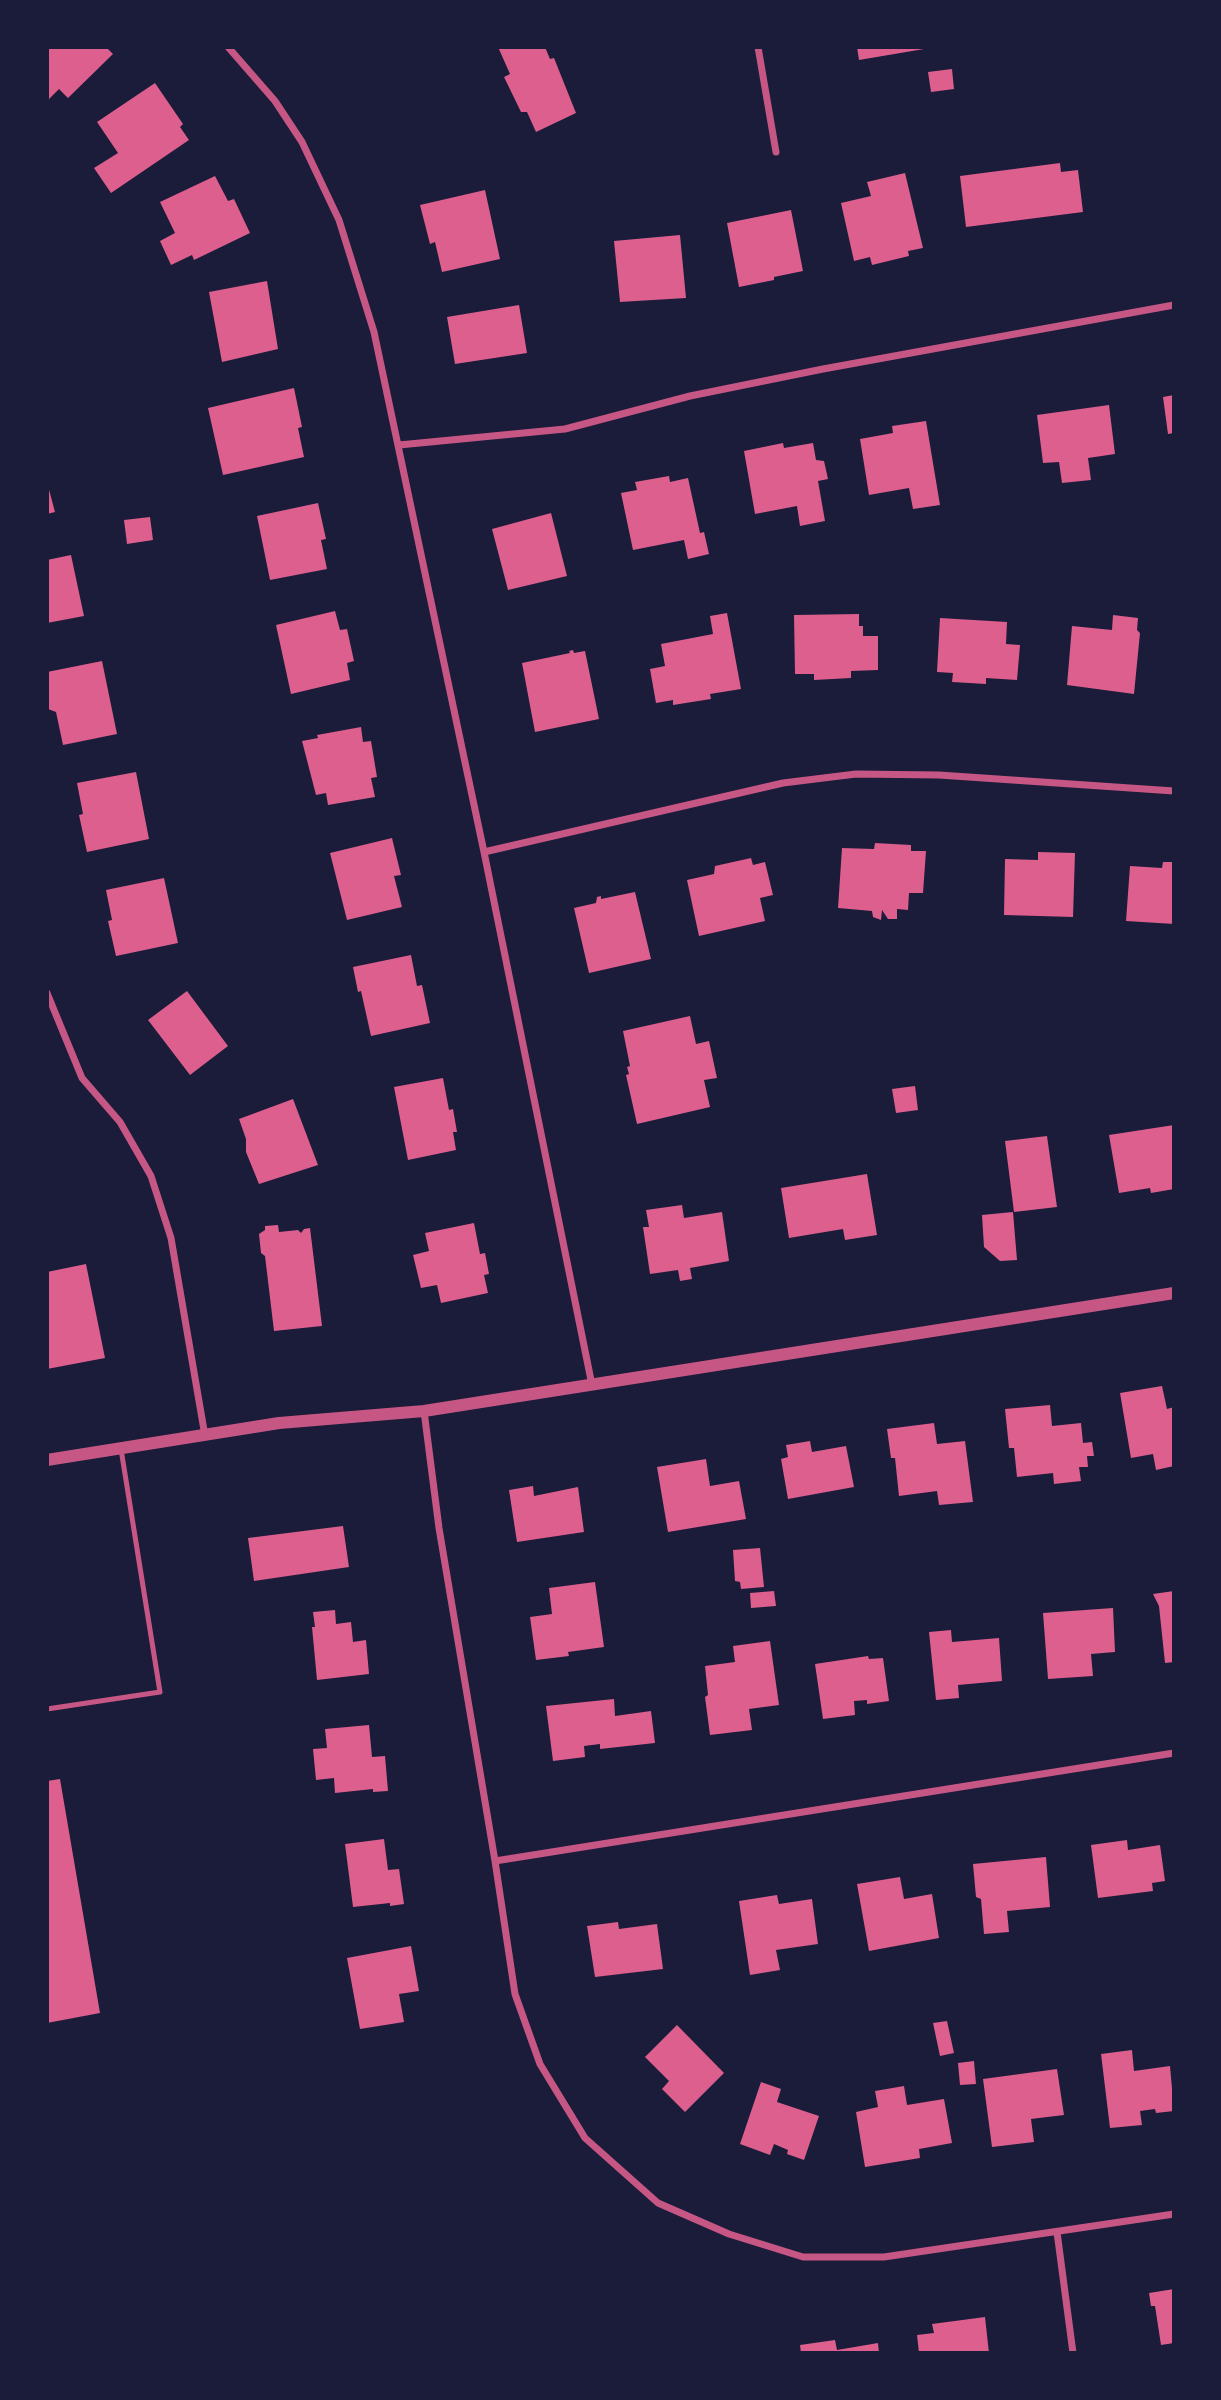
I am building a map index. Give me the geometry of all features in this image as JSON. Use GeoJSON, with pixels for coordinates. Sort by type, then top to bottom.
{"type":"FeatureCollection","features":[{"type":"Feature","properties":{"kind":"street"},"geometry":{"type":"LineString","coordinates":[[228,47],[275,101],[302,142],[340,220],[374,332],[484,852],[592,1385]]}},
{"type":"Feature","properties":{"kind":"street"},"geometry":{"type":"LineString","coordinates":[[758,47],[776,152]]}},
{"type":"Feature","properties":{"kind":"street"},"geometry":{"type":"LineString","coordinates":[[399,445],[565,429],[690,396],[1174,305]]}},
{"type":"Feature","properties":{"kind":"street"},"geometry":{"type":"LineString","coordinates":[[484,852],[783,783],[856,774],[939,775],[1174,791]]}},
{"type":"Feature","properties":{"kind":"street"},"geometry":{"type":"LineString","coordinates":[[47,993],[82,1078],[120,1122],[152,1176],[171,1238],[205,1436]]}},
{"type":"Feature","properties":{"kind":"street"},"geometry":{"type":"LineString","coordinates":[[47,1460],[279,1423],[424,1411],[1174,1293]]}},
{"type":"Feature","properties":{"kind":"street"},"geometry":{"type":"LineString","coordinates":[[424,1411],[441,1541],[515,1994],[540,2064],[584,2138],[658,2203],[729,2234],[803,2257],[884,2257],[1174,2214]]}},
{"type":"Feature","properties":{"kind":"street"},"geometry":{"type":"LineString","coordinates":[[495,1861],[1174,1753]]}},
{"type":"Feature","properties":{"kind":"street"},"geometry":{"type":"LineString","coordinates":[[1057,2232],[1073,2353]]}},
{"type":"Feature","properties":{"kind":"lane"},"geometry":{"type":"LineString","coordinates":[[47,1709],[160,1692],[121,1449]]}},
{"type":"Feature","properties":{"kind":"building"},"geometry":{"type":"Polygon","coordinates":[[[47,47],[106,47],[113,54],[68,98],[59,89],[49,99],[47,47]]]}},
{"type":"Feature","properties":{"kind":"building"},"geometry":{"type":"Polygon","coordinates":[[[498,47],[545,47],[550,59],[554,58],[576,113],[536,132],[527,112],[521,112],[504,77],[510,74],[498,47]]]}},
{"type":"Feature","properties":{"kind":"building"},"geometry":{"type":"Polygon","coordinates":[[[857,47],[924,47],[924,49],[859,60],[857,47]]]}},
{"type":"Feature","properties":{"kind":"building"},"geometry":{"type":"Polygon","coordinates":[[[952,69],[954,89],[931,92],[928,72],[952,69]]]}},
{"type":"Feature","properties":{"kind":"building"},"geometry":{"type":"Polygon","coordinates":[[[155,83],[183,124],[180,127],[189,140],[111,193],[94,168],[118,153],[97,122],[155,83]]]}},
{"type":"Feature","properties":{"kind":"building"},"geometry":{"type":"Polygon","coordinates":[[[1060,163],[1061,172],[1078,170],[1083,212],[966,227],[960,176],[1060,163]]]}},
{"type":"Feature","properties":{"kind":"building"},"geometry":{"type":"Polygon","coordinates":[[[905,173],[923,248],[908,251],[909,256],[872,265],[870,257],[854,261],[841,203],[871,196],[867,182],[905,173]]]}},
{"type":"Feature","properties":{"kind":"building"},"geometry":{"type":"Polygon","coordinates":[[[215,176],[228,201],[234,199],[250,233],[194,260],[192,255],[171,265],[160,241],[175,233],[160,202],[215,176]]]}},
{"type":"Feature","properties":{"kind":"building"},"geometry":{"type":"Polygon","coordinates":[[[485,190],[500,259],[442,272],[435,242],[430,244],[420,205],[485,190]]]}},
{"type":"Feature","properties":{"kind":"building"},"geometry":{"type":"Polygon","coordinates":[[[791,210],[803,271],[739,287],[727,223],[791,210]]]}},
{"type":"Feature","properties":{"kind":"building"},"geometry":{"type":"Polygon","coordinates":[[[680,235],[686,298],[620,302],[614,241],[680,235]]]}},
{"type":"Feature","properties":{"kind":"building"},"geometry":{"type":"Polygon","coordinates":[[[267,281],[278,349],[222,362],[209,292],[267,281]]]}},
{"type":"Feature","properties":{"kind":"building"},"geometry":{"type":"Polygon","coordinates":[[[519,305],[527,353],[455,364],[447,317],[519,305]]]}},
{"type":"Feature","properties":{"kind":"building"},"geometry":{"type":"Polygon","coordinates":[[[294,388],[302,427],[298,428],[304,457],[223,475],[208,408],[294,388]]]}},
{"type":"Feature","properties":{"kind":"building"},"geometry":{"type":"Polygon","coordinates":[[[1174,395],[1174,433],[1168,434],[1163,397],[1174,395]]]}},
{"type":"Feature","properties":{"kind":"building"},"geometry":{"type":"Polygon","coordinates":[[[1109,405],[1115,454],[1088,458],[1091,480],[1062,483],[1059,462],[1043,463],[1037,415],[1109,405]]]}},
{"type":"Feature","properties":{"kind":"building"},"geometry":{"type":"Polygon","coordinates":[[[926,421],[940,505],[913,509],[909,488],[869,495],[860,439],[893,433],[892,426],[926,421]]]}},
{"type":"Feature","properties":{"kind":"building"},"geometry":{"type":"Polygon","coordinates":[[[783,443],[784,448],[813,443],[816,460],[824,461],[828,479],[818,481],[825,521],[800,526],[797,506],[755,514],[744,451],[783,443]]]}},
{"type":"Feature","properties":{"kind":"building"},"geometry":{"type":"Polygon","coordinates":[[[669,476],[670,482],[688,478],[700,533],[704,532],[709,554],[688,559],[684,540],[633,550],[621,493],[637,490],[635,482],[669,476]]]}},
{"type":"Feature","properties":{"kind":"building"},"geometry":{"type":"Polygon","coordinates":[[[47,482],[55,512],[47,514],[47,482]]]}},
{"type":"Feature","properties":{"kind":"building"},"geometry":{"type":"Polygon","coordinates":[[[318,503],[326,539],[321,540],[327,569],[270,580],[257,516],[318,503]]]}},
{"type":"Feature","properties":{"kind":"building"},"geometry":{"type":"Polygon","coordinates":[[[551,513],[567,576],[508,590],[492,529],[551,513]]]}},
{"type":"Feature","properties":{"kind":"building"},"geometry":{"type":"Polygon","coordinates":[[[150,517],[153,540],[127,544],[124,520],[150,517]]]}},
{"type":"Feature","properties":{"kind":"building"},"geometry":{"type":"Polygon","coordinates":[[[71,555],[84,616],[47,623],[47,560],[71,555]]]}},
{"type":"Feature","properties":{"kind":"building"},"geometry":{"type":"Polygon","coordinates":[[[335,611],[340,630],[347,629],[354,661],[347,663],[350,680],[291,694],[276,625],[335,611]]]}},
{"type":"Feature","properties":{"kind":"building"},"geometry":{"type":"Polygon","coordinates":[[[727,613],[741,689],[710,694],[711,699],[673,705],[673,700],[656,703],[650,669],[665,666],[661,644],[713,634],[710,616],[727,613]]]}},
{"type":"Feature","properties":{"kind":"building"},"geometry":{"type":"Polygon","coordinates":[[[859,614],[859,626],[863,626],[863,636],[878,636],[878,670],[851,671],[851,678],[814,680],[814,674],[795,674],[794,615],[859,614]]]}},
{"type":"Feature","properties":{"kind":"building"},"geometry":{"type":"Polygon","coordinates":[[[1113,615],[1138,618],[1137,630],[1140,633],[1134,694],[1067,685],[1072,626],[1112,630],[1113,615]]]}},
{"type":"Feature","properties":{"kind":"building"},"geometry":{"type":"Polygon","coordinates":[[[940,618],[1007,622],[1006,644],[1020,645],[1017,680],[986,678],[986,684],[952,682],[953,673],[937,672],[940,618]]]}},
{"type":"Feature","properties":{"kind":"building"},"geometry":{"type":"Polygon","coordinates":[[[573,650],[574,653],[585,651],[599,719],[535,732],[522,663],[570,653],[569,651],[573,650]]]}},
{"type":"Feature","properties":{"kind":"building"},"geometry":{"type":"Polygon","coordinates":[[[102,661],[117,734],[63,745],[56,712],[48,709],[47,672],[102,661]]]}},
{"type":"Feature","properties":{"kind":"building"},"geometry":{"type":"Polygon","coordinates":[[[361,727],[363,742],[371,741],[377,777],[371,778],[375,797],[328,805],[326,793],[316,795],[302,741],[318,738],[317,735],[361,727]]]}},
{"type":"Feature","properties":{"kind":"building"},"geometry":{"type":"Polygon","coordinates":[[[136,772],[149,839],[87,852],[79,815],[83,814],[77,783],[136,772]]]}},
{"type":"Feature","properties":{"kind":"building"},"geometry":{"type":"Polygon","coordinates":[[[392,838],[401,875],[394,876],[402,907],[347,920],[330,853],[392,838]]]}},
{"type":"Feature","properties":{"kind":"building"},"geometry":{"type":"Polygon","coordinates":[[[875,843],[911,845],[911,851],[926,851],[923,893],[909,893],[908,910],[897,909],[897,919],[888,919],[882,910],[881,920],[873,917],[872,911],[838,908],[842,848],[874,849],[875,843]]]}},
{"type":"Feature","properties":{"kind":"building"},"geometry":{"type":"Polygon","coordinates":[[[1038,852],[1075,853],[1073,917],[1004,915],[1005,859],[1038,860],[1038,852]]]}},
{"type":"Feature","properties":{"kind":"building"},"geometry":{"type":"Polygon","coordinates":[[[751,858],[753,865],[765,862],[773,895],[760,898],[765,921],[699,936],[687,880],[714,874],[715,866],[751,858]]]}},
{"type":"Feature","properties":{"kind":"building"},"geometry":{"type":"Polygon","coordinates":[[[1163,862],[1174,862],[1174,924],[1126,921],[1130,866],[1162,868],[1163,862]]]}},
{"type":"Feature","properties":{"kind":"building"},"geometry":{"type":"Polygon","coordinates":[[[164,878],[178,943],[116,956],[108,921],[112,920],[106,890],[164,878]]]}},
{"type":"Feature","properties":{"kind":"building"},"geometry":{"type":"Polygon","coordinates":[[[635,892],[651,959],[589,973],[574,908],[596,903],[597,897],[601,896],[601,899],[635,892]]]}},
{"type":"Feature","properties":{"kind":"building"},"geometry":{"type":"Polygon","coordinates":[[[411,955],[417,986],[422,985],[430,1023],[371,1036],[353,967],[411,955]]]}},
{"type":"Feature","properties":{"kind":"building"},"geometry":{"type":"Polygon","coordinates":[[[187,991],[228,1046],[190,1075],[148,1020],[187,991]]]}},
{"type":"Feature","properties":{"kind":"building"},"geometry":{"type":"Polygon","coordinates":[[[690,1016],[696,1044],[709,1041],[717,1078],[704,1080],[710,1107],[637,1124],[626,1075],[629,1074],[627,1067],[630,1066],[623,1031],[690,1016]]]}},
{"type":"Feature","properties":{"kind":"building"},"geometry":{"type":"Polygon","coordinates":[[[443,1078],[449,1110],[453,1109],[457,1132],[453,1132],[456,1150],[408,1160],[394,1087],[443,1078]]]}},
{"type":"Feature","properties":{"kind":"building"},"geometry":{"type":"Polygon","coordinates":[[[915,1086],[918,1110],[896,1113],[892,1089],[915,1086]]]}},
{"type":"Feature","properties":{"kind":"building"},"geometry":{"type":"Polygon","coordinates":[[[293,1099],[318,1165],[259,1184],[246,1152],[246,1139],[239,1119],[293,1099]]]}},
{"type":"Feature","properties":{"kind":"building"},"geometry":{"type":"Polygon","coordinates":[[[1174,1125],[1174,1189],[1151,1193],[1150,1188],[1119,1193],[1109,1135],[1174,1125]]]}},
{"type":"Feature","properties":{"kind":"building"},"geometry":{"type":"Polygon","coordinates":[[[1047,1136],[1057,1207],[1014,1212],[1005,1141],[1047,1136]]]}},
{"type":"Feature","properties":{"kind":"building"},"geometry":{"type":"Polygon","coordinates":[[[867,1174],[877,1235],[845,1240],[843,1229],[789,1238],[781,1188],[867,1174]]]}},
{"type":"Feature","properties":{"kind":"building"},"geometry":{"type":"Polygon","coordinates":[[[682,1205],[684,1218],[722,1212],[729,1261],[690,1268],[692,1279],[680,1281],[678,1270],[650,1274],[643,1227],[649,1227],[646,1210],[682,1205]]]}},
{"type":"Feature","properties":{"kind":"building"},"geometry":{"type":"Polygon","coordinates":[[[1013,1212],[1017,1260],[1000,1261],[984,1247],[982,1215],[1013,1212]]]}},
{"type":"Feature","properties":{"kind":"building"},"geometry":{"type":"Polygon","coordinates":[[[474,1223],[480,1254],[485,1253],[489,1274],[484,1275],[488,1293],[441,1303],[437,1285],[421,1288],[413,1255],[429,1251],[425,1233],[474,1223]]]}},
{"type":"Feature","properties":{"kind":"building"},"geometry":{"type":"Polygon","coordinates":[[[278,1225],[279,1232],[298,1230],[301,1233],[310,1228],[322,1326],[274,1331],[265,1256],[261,1253],[259,1234],[265,1230],[265,1226],[278,1225]]]}},
{"type":"Feature","properties":{"kind":"building"},"geometry":{"type":"Polygon","coordinates":[[[86,1264],[105,1358],[47,1369],[47,1272],[86,1264]]]}},
{"type":"Feature","properties":{"kind":"building"},"geometry":{"type":"Polygon","coordinates":[[[1162,1386],[1167,1409],[1174,1407],[1174,1466],[1156,1470],[1153,1454],[1131,1458],[1120,1393],[1162,1386]]]}},
{"type":"Feature","properties":{"kind":"building"},"geometry":{"type":"Polygon","coordinates":[[[1050,1405],[1052,1426],[1081,1423],[1083,1443],[1092,1442],[1094,1456],[1087,1456],[1088,1467],[1079,1467],[1081,1481],[1054,1484],[1053,1473],[1017,1477],[1014,1448],[1009,1448],[1005,1409],[1050,1405]]]}},
{"type":"Feature","properties":{"kind":"building"},"geometry":{"type":"Polygon","coordinates":[[[934,1423],[937,1444],[965,1441],[973,1502],[939,1505],[937,1491],[899,1496],[895,1458],[891,1458],[887,1429],[934,1423]]]}},
{"type":"Feature","properties":{"kind":"building"},"geometry":{"type":"Polygon","coordinates":[[[810,1441],[812,1452],[846,1446],[854,1487],[788,1499],[781,1459],[788,1457],[786,1445],[810,1441]]]}},
{"type":"Feature","properties":{"kind":"building"},"geometry":{"type":"Polygon","coordinates":[[[706,1459],[710,1486],[739,1481],[746,1519],[668,1532],[657,1467],[706,1459]]]}},
{"type":"Feature","properties":{"kind":"building"},"geometry":{"type":"Polygon","coordinates":[[[533,1486],[534,1496],[578,1487],[584,1532],[517,1542],[509,1490],[533,1486]]]}},
{"type":"Feature","properties":{"kind":"building"},"geometry":{"type":"Polygon","coordinates":[[[343,1526],[349,1567],[254,1581],[248,1538],[343,1526]]]}},
{"type":"Feature","properties":{"kind":"building"},"geometry":{"type":"Polygon","coordinates":[[[760,1548],[764,1587],[741,1589],[740,1582],[735,1581],[733,1550],[760,1548]]]}},
{"type":"Feature","properties":{"kind":"building"},"geometry":{"type":"Polygon","coordinates":[[[595,1582],[604,1647],[568,1652],[569,1656],[536,1660],[530,1617],[552,1614],[549,1588],[595,1582]]]}},
{"type":"Feature","properties":{"kind":"building"},"geometry":{"type":"Polygon","coordinates":[[[774,1591],[776,1606],[751,1608],[750,1593],[774,1591]]]}},
{"type":"Feature","properties":{"kind":"building"},"geometry":{"type":"Polygon","coordinates":[[[1174,1591],[1174,1662],[1165,1663],[1159,1606],[1153,1594],[1174,1591]]]}},
{"type":"Feature","properties":{"kind":"building"},"geometry":{"type":"Polygon","coordinates":[[[1113,1608],[1115,1652],[1091,1654],[1093,1676],[1048,1679],[1043,1613],[1113,1608]]]}},
{"type":"Feature","properties":{"kind":"building"},"geometry":{"type":"Polygon","coordinates":[[[335,1610],[336,1624],[351,1622],[353,1642],[366,1640],[369,1674],[317,1680],[313,1612],[335,1610]]]}},
{"type":"Feature","properties":{"kind":"building"},"geometry":{"type":"Polygon","coordinates":[[[951,1630],[952,1642],[999,1638],[1002,1681],[958,1685],[959,1698],[936,1700],[929,1632],[951,1630]]]}},
{"type":"Feature","properties":{"kind":"building"},"geometry":{"type":"Polygon","coordinates":[[[770,1641],[779,1705],[749,1709],[752,1730],[710,1735],[705,1697],[708,1695],[705,1666],[735,1662],[733,1646],[770,1641]]]}},
{"type":"Feature","properties":{"kind":"building"},"geometry":{"type":"Polygon","coordinates":[[[868,1656],[869,1659],[883,1658],[889,1701],[867,1704],[867,1700],[854,1701],[855,1715],[823,1719],[815,1664],[868,1656]]]}},
{"type":"Feature","properties":{"kind":"building"},"geometry":{"type":"Polygon","coordinates":[[[614,1699],[615,1716],[651,1711],[655,1743],[600,1749],[600,1744],[584,1746],[585,1757],[553,1761],[546,1706],[614,1699]]]}},
{"type":"Feature","properties":{"kind":"building"},"geometry":{"type":"Polygon","coordinates":[[[369,1725],[372,1757],[385,1756],[388,1791],[373,1792],[373,1789],[335,1793],[334,1778],[316,1780],[313,1749],[327,1748],[325,1729],[369,1725]]]}},
{"type":"Feature","properties":{"kind":"building"},"geometry":{"type":"Polygon","coordinates":[[[60,1779],[100,2013],[47,2023],[47,1781],[60,1779]]]}},
{"type":"Feature","properties":{"kind":"building"},"geometry":{"type":"Polygon","coordinates":[[[384,1839],[388,1870],[399,1869],[404,1904],[353,1907],[345,1844],[384,1839]]]}},
{"type":"Feature","properties":{"kind":"building"},"geometry":{"type":"Polygon","coordinates":[[[1127,1840],[1128,1850],[1160,1845],[1165,1881],[1152,1883],[1153,1891],[1098,1898],[1091,1845],[1127,1840]]]}},
{"type":"Feature","properties":{"kind":"building"},"geometry":{"type":"Polygon","coordinates":[[[1046,1857],[1050,1907],[1007,1911],[1009,1932],[984,1934],[981,1899],[976,1897],[973,1864],[1046,1857]]]}},
{"type":"Feature","properties":{"kind":"building"},"geometry":{"type":"Polygon","coordinates":[[[900,1877],[904,1899],[932,1894],[939,1938],[869,1951],[857,1884],[900,1877]]]}},
{"type":"Feature","properties":{"kind":"building"},"geometry":{"type":"Polygon","coordinates":[[[777,1895],[779,1904],[812,1899],[818,1944],[776,1950],[780,1970],[750,1975],[739,1901],[777,1895]]]}},
{"type":"Feature","properties":{"kind":"building"},"geometry":{"type":"Polygon","coordinates":[[[618,1922],[619,1929],[657,1924],[663,1969],[595,1977],[587,1926],[618,1922]]]}},
{"type":"Feature","properties":{"kind":"building"},"geometry":{"type":"Polygon","coordinates":[[[411,1946],[419,1991],[399,1994],[404,2022],[360,2029],[347,1958],[411,1946]]]}},
{"type":"Feature","properties":{"kind":"building"},"geometry":{"type":"Polygon","coordinates":[[[947,2021],[954,2053],[940,2056],[933,2023],[947,2021]]]}},
{"type":"Feature","properties":{"kind":"building"},"geometry":{"type":"Polygon","coordinates":[[[677,2025],[724,2073],[685,2112],[662,2089],[669,2081],[645,2057],[677,2025]]]}},
{"type":"Feature","properties":{"kind":"building"},"geometry":{"type":"Polygon","coordinates":[[[1132,2050],[1134,2071],[1170,2066],[1174,2111],[1140,2111],[1142,2125],[1110,2128],[1101,2054],[1132,2050]]]}},
{"type":"Feature","properties":{"kind":"building"},"geometry":{"type":"Polygon","coordinates":[[[974,2061],[976,2084],[960,2085],[958,2063],[974,2061]]]}},
{"type":"Feature","properties":{"kind":"building"},"geometry":{"type":"Polygon","coordinates":[[[1057,2069],[1064,2115],[1031,2119],[1034,2142],[992,2147],[983,2079],[1057,2069]]]}},
{"type":"Feature","properties":{"kind":"building"},"geometry":{"type":"Polygon","coordinates":[[[761,2082],[781,2089],[777,2102],[819,2116],[804,2160],[787,2154],[788,2150],[774,2144],[770,2155],[740,2144],[761,2082]]]}},
{"type":"Feature","properties":{"kind":"building"},"geometry":{"type":"Polygon","coordinates":[[[904,2086],[907,2105],[944,2099],[952,2143],[919,2149],[920,2158],[865,2167],[856,2112],[878,2107],[875,2091],[904,2086]]]}},
{"type":"Feature","properties":{"kind":"building"},"geometry":{"type":"Polygon","coordinates":[[[1174,2289],[1174,2343],[1161,2345],[1155,2306],[1151,2306],[1149,2293],[1174,2289]]]}},
{"type":"Feature","properties":{"kind":"building"},"geometry":{"type":"Polygon","coordinates":[[[985,2317],[989,2353],[919,2353],[917,2335],[934,2333],[932,2324],[985,2317]]]}},
{"type":"Feature","properties":{"kind":"building"},"geometry":{"type":"Polygon","coordinates":[[[835,2340],[837,2350],[878,2343],[879,2353],[801,2353],[800,2345],[835,2340]]]}}]}
